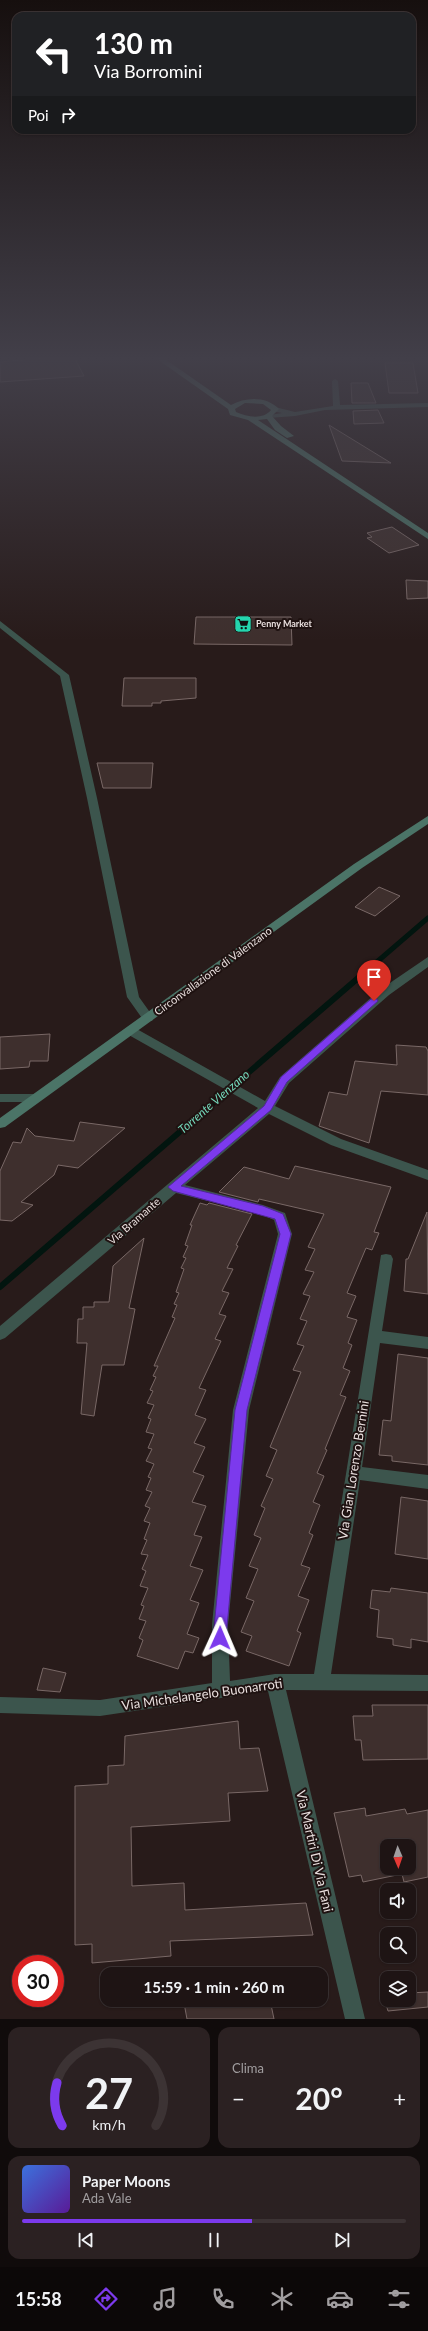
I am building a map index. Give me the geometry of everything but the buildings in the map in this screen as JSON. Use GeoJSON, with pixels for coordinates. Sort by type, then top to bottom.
{"type":"FeatureCollection","features":[{"type":"Feature","properties":{"kind":"main road"},"geometry":{"type":"LineString","coordinates":[[299,451],[428,536]]}},
{"type":"Feature","properties":{"kind":"main road"},"geometry":{"type":"LineString","coordinates":[[313,451],[428,527]]}},
{"type":"Feature","properties":{"kind":"main road","name":"Circonvallazione di Valenzano"},"geometry":{"type":"LineString","coordinates":[[0,1124],[358,866],[428,819]]}},
{"type":"Feature","properties":{"kind":"street"},"geometry":{"type":"LineString","coordinates":[[0,624],[64,675],[92,798],[133,997],[148,1018]]}},
{"type":"Feature","properties":{"kind":"street","name":"Via Bramante"},"geometry":{"type":"LineString","coordinates":[[0,1334],[173,1187],[261,1105],[284,1080],[385,992],[428,961]]}},
{"type":"Feature","properties":{"kind":"street"},"geometry":{"type":"LineString","coordinates":[[131,1030],[261,1105],[336,1142],[428,1175]]}},
{"type":"Feature","properties":{"kind":"street"},"geometry":{"type":"LineString","coordinates":[[0,1098],[37,1098]]}},
{"type":"Feature","properties":{"kind":"street"},"geometry":{"type":"LineString","coordinates":[[173,1187],[263,1210],[280,1217],[285,1234],[241,1410],[220,1625],[221,1690]]}},
{"type":"Feature","properties":{"kind":"street","name":"Via Gian Lorenzo Bernini"},"geometry":{"type":"LineString","coordinates":[[320,1682],[386,1258]]}},
{"type":"Feature","properties":{"kind":"street"},"geometry":{"type":"LineString","coordinates":[[374,1336],[428,1343]]}},
{"type":"Feature","properties":{"kind":"street"},"geometry":{"type":"LineString","coordinates":[[353,1473],[428,1482]]}},
{"type":"Feature","properties":{"kind":"street","name":"Via Michelangelo Buonarroti"},"geometry":{"type":"LineString","coordinates":[[0,1705],[100,1708],[275,1682],[428,1683]]}},
{"type":"Feature","properties":{"kind":"street","name":"Via Martiri Di Via Fani"},"geometry":{"type":"LineString","coordinates":[[275,1682],[355,2019]]}},
{"type":"Feature","properties":{"kind":"waterway","name":"Torrente Vlenzano"},"geometry":{"type":"LineString","coordinates":[[371,967],[428,918]]}},
{"type":"Feature","properties":{"kind":"waterway","name":"Torrente Vlenzano"},"geometry":{"type":"LineString","coordinates":[[0,1287],[372,966]]}},
{"type":"Feature","properties":{"kind":"place","name":"Penny Market"},"geometry":{"type":"Point","coordinates":[243,624]}},
{"type":"Feature","properties":{"kind":"route"},"geometry":{"type":"LineString","coordinates":[[220,1638],[241,1410],[285,1234],[280,1217],[263,1210],[173,1187],[267,1108],[284,1080],[374,1001]]}}]}
